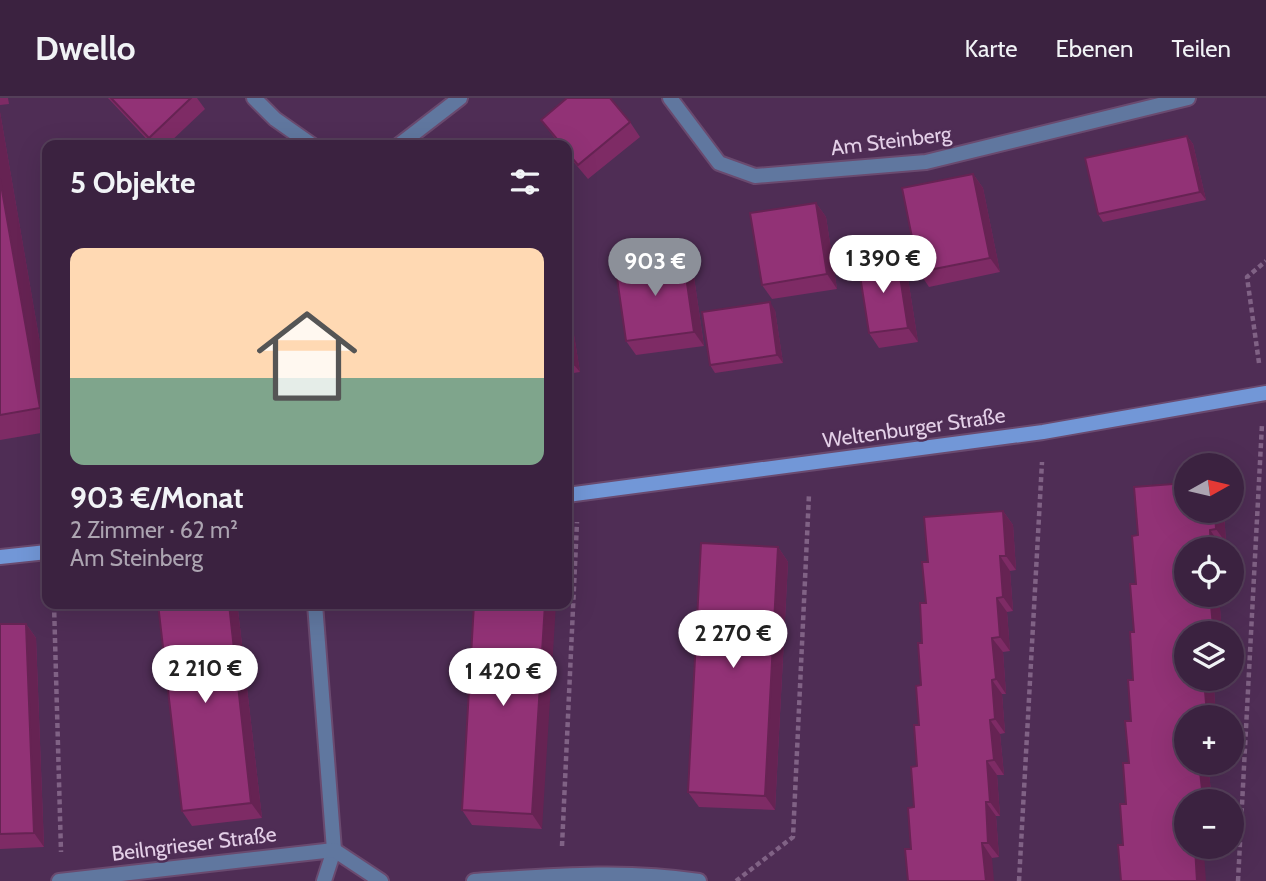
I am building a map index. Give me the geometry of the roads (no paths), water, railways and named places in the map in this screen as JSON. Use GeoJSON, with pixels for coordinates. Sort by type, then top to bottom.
{"type":"FeatureCollection","features":[{"type":"Feature","properties":{"kind":"street"},"geometry":{"type":"LineString","coordinates":[[254,98],[275,119],[305,140]]}},
{"type":"Feature","properties":{"kind":"street"},"geometry":{"type":"LineString","coordinates":[[405,140],[460,98]]}},
{"type":"Feature","properties":{"kind":"street","name":"Am Steinberg"},"geometry":{"type":"LineString","coordinates":[[670,98],[719,163],[755,176],[926,162],[1188,98]]}},
{"type":"Feature","properties":{"kind":"street","name":"Weltenburger Straße"},"geometry":{"type":"LineString","coordinates":[[572,494],[1043,432],[1265,393]]}},
{"type":"Feature","properties":{"kind":"street"},"geometry":{"type":"LineString","coordinates":[[0,557],[42,553]]}},
{"type":"Feature","properties":{"kind":"street"},"geometry":{"type":"LineString","coordinates":[[316,609],[334,849],[324,881]]}},
{"type":"Feature","properties":{"kind":"street"},"geometry":{"type":"LineString","coordinates":[[334,849],[381,881]]}},
{"type":"Feature","properties":{"kind":"street","name":"Beilngrieser Straße"},"geometry":{"type":"LineString","coordinates":[[60,881],[334,849]]}},
{"type":"Feature","properties":{"kind":"street"},"geometry":{"type":"LineString","coordinates":[[474,881],[561,875],[664,875],[699,881]]}}]}
